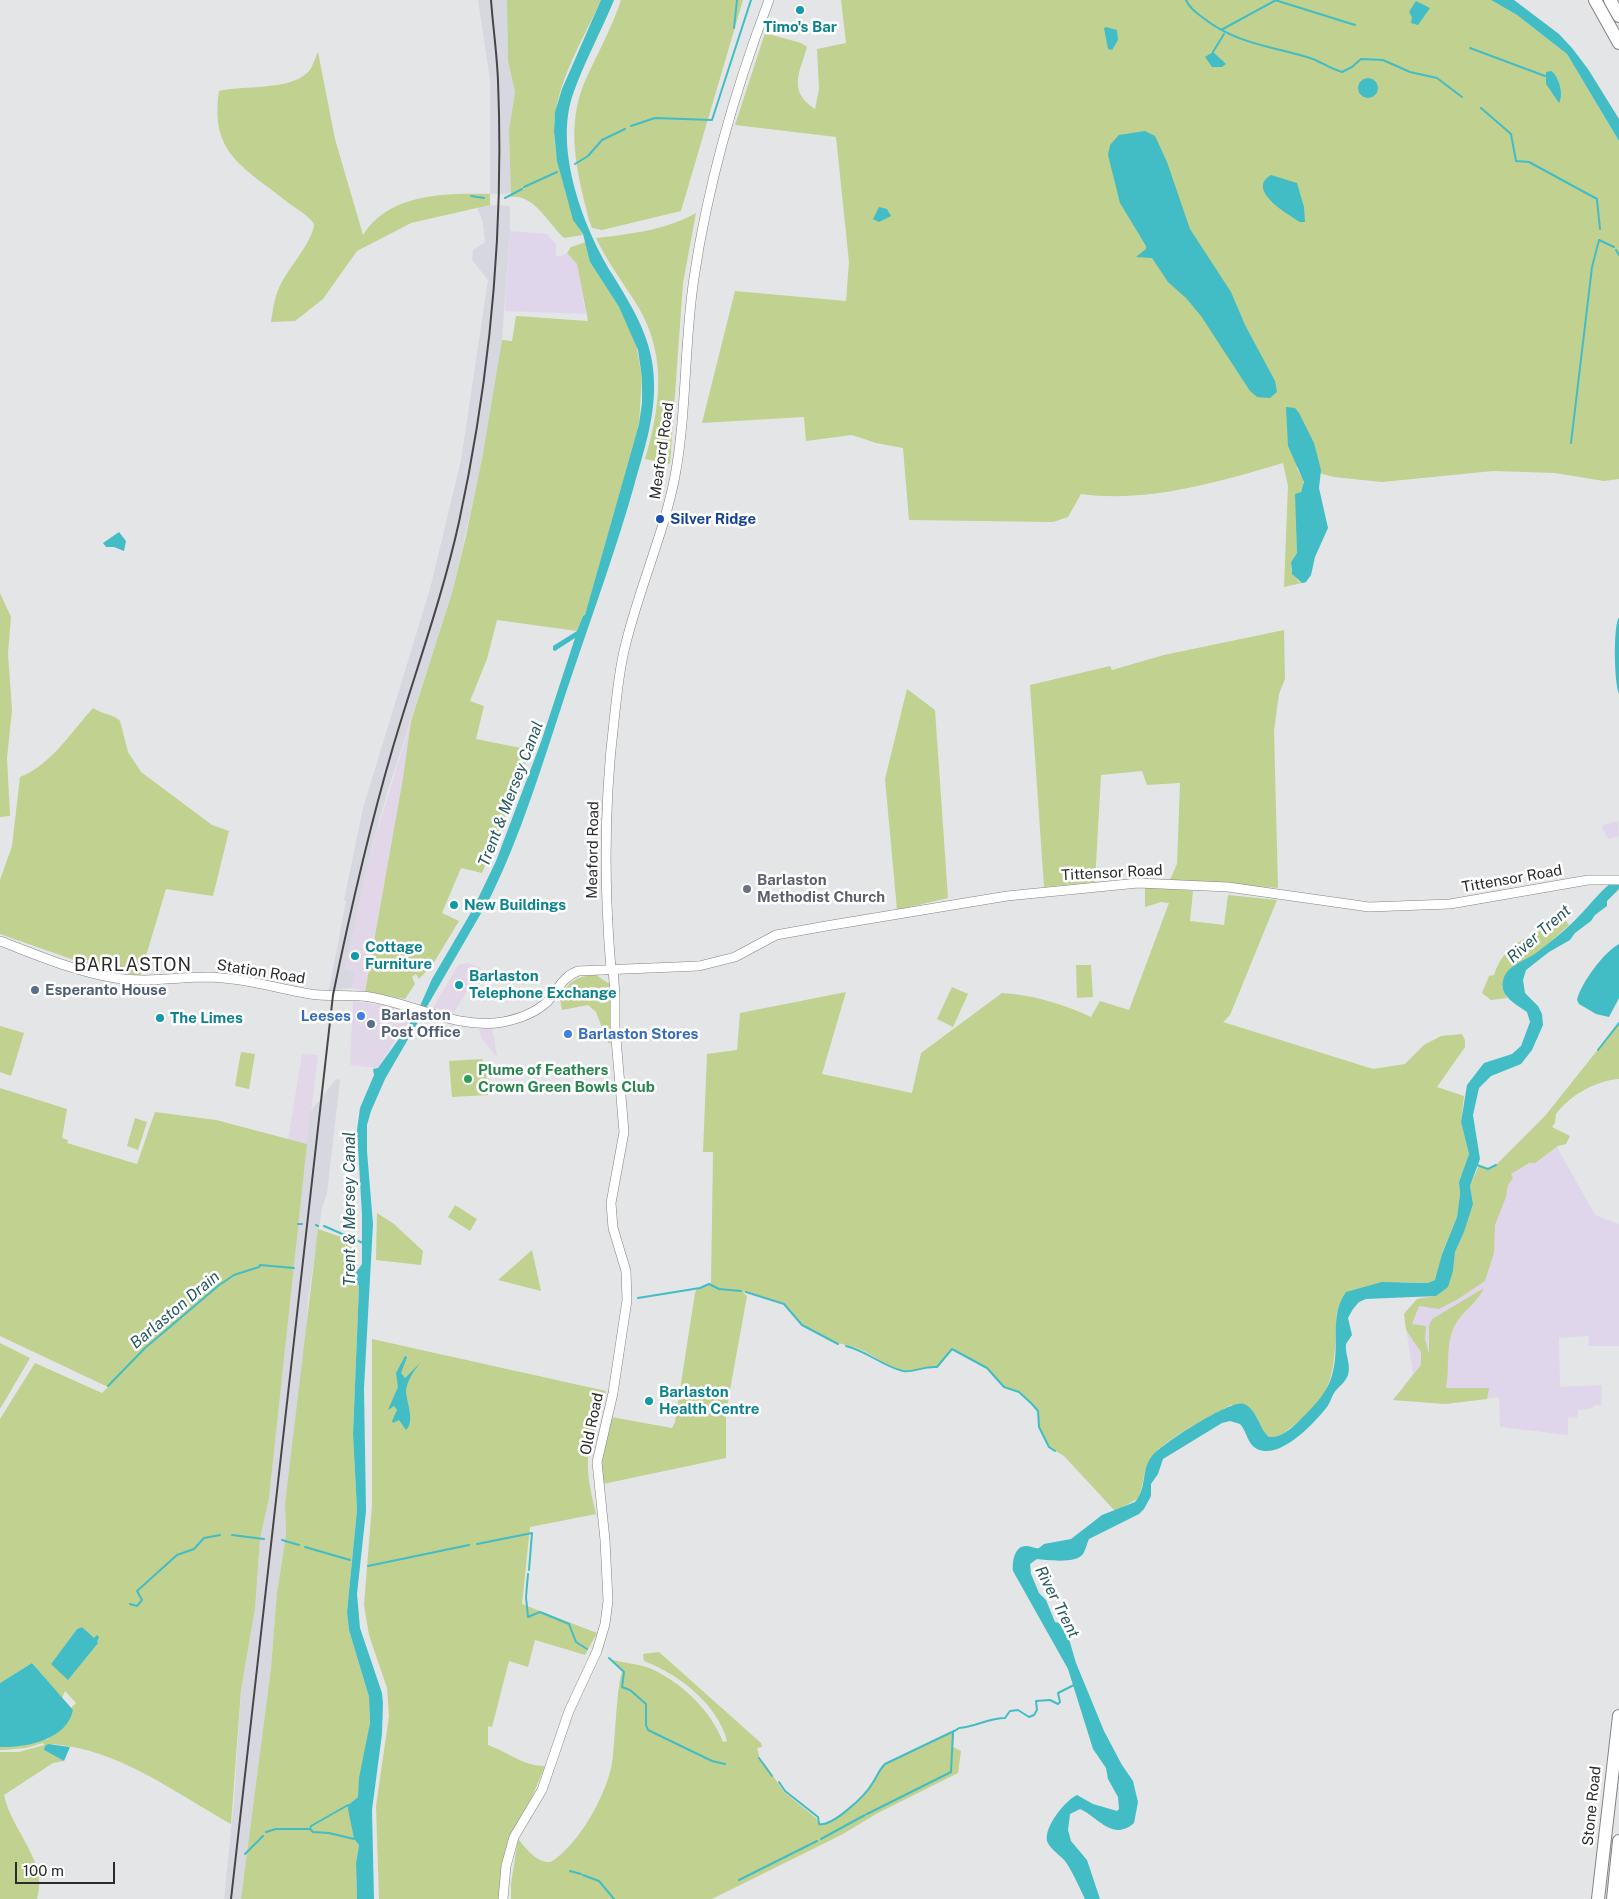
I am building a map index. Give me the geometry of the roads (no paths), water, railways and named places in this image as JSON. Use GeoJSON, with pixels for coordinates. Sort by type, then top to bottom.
{"type":"FeatureCollection","features":[{"type":"Feature","properties":{"kind":"highway"},"geometry":{"type":"LineString","coordinates":[[1594,0],[1619,43]]}},
{"type":"Feature","properties":{"kind":"highway"},"geometry":{"type":"LineString","coordinates":[[1610,0],[1619,16]]}},
{"type":"Feature","properties":{"kind":"highway","name":"Stone Road"},"geometry":{"type":"LineString","coordinates":[[1598,1899],[1619,1716]]}},
{"type":"Feature","properties":{"kind":"highway","name":"Stone Road"},"geometry":{"type":"LineString","coordinates":[[1613,1899],[1619,1841]]}},
{"type":"Feature","properties":{"kind":"street","name":"Meaford Road"},"geometry":{"type":"LineString","coordinates":[[612,969],[605,886],[606,820],[611,741],[622,661],[638,600],[663,526],[675,476],[691,305],[703,225],[736,98],[769,0]]}},
{"type":"Feature","properties":{"kind":"street","name":"Tittensor Road"},"geometry":{"type":"LineString","coordinates":[[612,969],[699,966],[735,957],[776,935],[946,904],[1120,884],[1147,883],[1217,886],[1361,906],[1422,906],[1450,904],[1588,880],[1619,880]]}},
{"type":"Feature","properties":{"kind":"street","name":"Station Road"},"geometry":{"type":"LineString","coordinates":[[0,942],[88,972],[113,978],[154,981],[207,977],[229,978],[311,994],[378,998],[448,1018],[478,1024],[517,1018],[540,1008],[567,976],[578,971],[612,969]]}},
{"type":"Feature","properties":{"kind":"street","name":"Old Road"},"geometry":{"type":"LineString","coordinates":[[503,1899],[506,1866],[514,1838],[542,1790],[569,1711],[597,1651],[606,1624],[607,1565],[597,1456],[614,1386],[628,1300],[626,1271],[617,1247],[611,1215],[611,1203],[624,1132],[615,1028],[616,995],[612,969]]}},
{"type":"Feature","properties":{"kind":"water"},"geometry":{"type":"Polygon","coordinates":[[[601,0],[614,0],[581,72],[572,97],[568,118],[567,141],[575,188],[582,212],[601,255],[635,312],[646,339],[653,368],[653,410],[645,448],[621,531],[516,839],[491,896],[385,1079],[367,1125],[367,1151],[373,1224],[364,1388],[366,1511],[357,1594],[360,1628],[382,1693],[383,1703],[382,1734],[372,1810],[374,1899],[357,1899],[356,1863],[359,1845],[354,1839],[348,1805],[358,1797],[359,1778],[370,1723],[369,1697],[349,1630],[347,1612],[357,1510],[353,1434],[359,1286],[352,1278],[362,1264],[362,1215],[357,1130],[360,1108],[374,1075],[373,1069],[378,1068],[416,1015],[432,979],[473,909],[496,861],[541,742],[575,638],[555,651],[553,646],[577,631],[585,615],[639,424],[642,403],[642,378],[638,350],[619,307],[590,262],[583,234],[573,220],[557,161],[554,132],[555,112],[562,89],[601,0]]]}},
{"type":"Feature","properties":{"kind":"water"},"geometry":{"type":"Polygon","coordinates":[[[1491,0],[1514,0],[1559,34],[1572,48],[1588,69],[1619,119],[1619,141],[1567,54],[1517,15],[1491,0]]]}},
{"type":"Feature","properties":{"kind":"water"},"geometry":{"type":"Polygon","coordinates":[[[1416,1],[1430,8],[1418,25],[1411,23],[1412,17],[1409,12],[1416,1]]]}},
{"type":"Feature","properties":{"kind":"water"},"geometry":{"type":"Polygon","coordinates":[[[1104,28],[1117,30],[1118,40],[1112,50],[1108,49],[1104,28]]]}},
{"type":"Feature","properties":{"kind":"water"},"geometry":{"type":"Polygon","coordinates":[[[1213,52],[1226,64],[1222,67],[1212,67],[1205,57],[1213,52]]]}},
{"type":"Feature","properties":{"kind":"water"},"geometry":{"type":"Polygon","coordinates":[[[1551,71],[1554,73],[1560,86],[1561,95],[1559,103],[1546,84],[1546,72],[1551,71]]]}},
{"type":"Feature","properties":{"kind":"water"},"geometry":{"type":"Polygon","coordinates":[[[1368,78],[1375,81],[1378,88],[1375,95],[1368,98],[1361,95],[1358,88],[1361,81],[1368,78]]]}},
{"type":"Feature","properties":{"kind":"water"},"geometry":{"type":"Polygon","coordinates":[[[1145,131],[1155,136],[1167,162],[1190,229],[1231,292],[1245,325],[1275,381],[1277,392],[1270,398],[1257,397],[1250,391],[1201,316],[1186,298],[1168,282],[1152,258],[1136,257],[1146,249],[1146,246],[1120,203],[1108,155],[1110,145],[1119,135],[1145,131]]]}},
{"type":"Feature","properties":{"kind":"water"},"geometry":{"type":"Polygon","coordinates":[[[1271,175],[1297,183],[1304,207],[1305,222],[1300,222],[1287,214],[1266,195],[1263,188],[1264,181],[1271,175]]]}},
{"type":"Feature","properties":{"kind":"water"},"geometry":{"type":"Polygon","coordinates":[[[879,207],[887,209],[891,216],[879,222],[873,219],[879,207]]]}},
{"type":"Feature","properties":{"kind":"water"},"geometry":{"type":"Polygon","coordinates":[[[1286,407],[1295,408],[1299,413],[1314,443],[1321,470],[1319,488],[1328,528],[1315,557],[1311,575],[1306,582],[1302,583],[1292,574],[1291,562],[1297,553],[1295,494],[1301,492],[1304,482],[1288,446],[1286,407]]]}},
{"type":"Feature","properties":{"kind":"water"},"geometry":{"type":"Polygon","coordinates":[[[119,532],[126,541],[124,551],[114,547],[106,547],[103,543],[119,532]]]}},
{"type":"Feature","properties":{"kind":"water"},"geometry":{"type":"Polygon","coordinates":[[[1619,617],[1619,694],[1615,655],[1616,631],[1619,617]]]}},
{"type":"Feature","properties":{"kind":"water"},"geometry":{"type":"Polygon","coordinates":[[[1619,877],[1619,889],[1607,901],[1607,906],[1575,933],[1570,940],[1549,952],[1526,970],[1523,980],[1525,993],[1538,1006],[1542,1014],[1543,1025],[1532,1050],[1521,1064],[1491,1076],[1479,1088],[1473,1115],[1480,1159],[1470,1186],[1473,1204],[1455,1252],[1453,1271],[1448,1287],[1436,1296],[1366,1299],[1359,1302],[1348,1318],[1352,1335],[1346,1344],[1349,1367],[1347,1378],[1334,1393],[1321,1414],[1286,1445],[1266,1451],[1257,1449],[1251,1444],[1240,1424],[1230,1421],[1222,1423],[1163,1459],[1158,1474],[1151,1484],[1151,1496],[1139,1514],[1089,1539],[1083,1554],[1079,1557],[1061,1561],[1037,1559],[1030,1564],[1031,1574],[1039,1593],[1046,1600],[1055,1622],[1059,1623],[1069,1639],[1076,1663],[1104,1731],[1133,1781],[1138,1802],[1134,1823],[1119,1830],[1106,1826],[1080,1809],[1070,1814],[1068,1830],[1071,1841],[1087,1860],[1100,1899],[1085,1899],[1068,1865],[1048,1844],[1047,1835],[1049,1828],[1052,1821],[1067,1802],[1077,1795],[1093,1804],[1117,1811],[1119,1809],[1118,1797],[1108,1779],[1106,1768],[1093,1749],[1068,1669],[1013,1571],[1016,1552],[1022,1547],[1039,1548],[1044,1544],[1071,1539],[1102,1515],[1135,1502],[1139,1497],[1146,1467],[1152,1456],[1182,1433],[1226,1408],[1237,1404],[1244,1404],[1252,1410],[1269,1437],[1285,1432],[1310,1410],[1328,1386],[1335,1361],[1336,1321],[1341,1301],[1346,1292],[1382,1282],[1428,1283],[1435,1280],[1442,1254],[1457,1217],[1460,1194],[1459,1182],[1469,1154],[1461,1122],[1467,1085],[1484,1063],[1512,1054],[1521,1046],[1530,1022],[1527,1012],[1506,996],[1502,986],[1505,975],[1513,966],[1535,954],[1560,934],[1602,891],[1619,877]]]}},
{"type":"Feature","properties":{"kind":"water"},"geometry":{"type":"Polygon","coordinates":[[[1619,944],[1619,998],[1609,1017],[1596,1014],[1579,1004],[1577,1000],[1579,993],[1594,969],[1619,944]]]}},
{"type":"Feature","properties":{"kind":"water"},"geometry":{"type":"Polygon","coordinates":[[[405,1356],[407,1357],[401,1373],[405,1378],[420,1363],[406,1388],[410,1422],[406,1430],[399,1420],[393,1423],[392,1421],[397,1410],[394,1406],[388,1410],[398,1387],[396,1373],[405,1356]]]}},
{"type":"Feature","properties":{"kind":"water"},"geometry":{"type":"Polygon","coordinates":[[[82,1627],[94,1638],[97,1635],[99,1637],[98,1643],[68,1680],[51,1664],[77,1629],[82,1627]]]}},
{"type":"Feature","properties":{"kind":"water"},"geometry":{"type":"Polygon","coordinates":[[[32,1663],[73,1710],[63,1729],[54,1735],[33,1744],[0,1747],[0,1683],[32,1663]]]}},
{"type":"Feature","properties":{"kind":"water"},"geometry":{"type":"Polygon","coordinates":[[[48,1744],[70,1747],[64,1761],[44,1750],[48,1744]]]}},
{"type":"Feature","properties":{"kind":"waterway"},"geometry":{"type":"LineString","coordinates":[[734,28],[737,0]]}},
{"type":"Feature","properties":{"kind":"waterway"},"geometry":{"type":"LineString","coordinates":[[631,126],[655,118],[712,120],[751,0]]}},
{"type":"Feature","properties":{"kind":"waterway"},"geometry":{"type":"LineString","coordinates":[[1186,0],[1195,11],[1215,26],[1228,34],[1256,44],[1313,59],[1342,72],[1352,67],[1361,59],[1383,60],[1410,72],[1437,78],[1462,97]]}},
{"type":"Feature","properties":{"kind":"waterway"},"geometry":{"type":"LineString","coordinates":[[1275,0],[1355,25]]}},
{"type":"Feature","properties":{"kind":"waterway"},"geometry":{"type":"LineString","coordinates":[[1221,30],[1276,0]]}},
{"type":"Feature","properties":{"kind":"waterway"},"geometry":{"type":"LineString","coordinates":[[1213,52],[1224,34]]}},
{"type":"Feature","properties":{"kind":"waterway"},"geometry":{"type":"LineString","coordinates":[[1470,48],[1545,76]]}},
{"type":"Feature","properties":{"kind":"waterway"},"geometry":{"type":"LineString","coordinates":[[1481,108],[1511,134],[1516,161],[1529,162],[1597,199]]}},
{"type":"Feature","properties":{"kind":"waterway"},"geometry":{"type":"LineString","coordinates":[[575,164],[588,156],[602,140],[625,129]]}},
{"type":"Feature","properties":{"kind":"waterway"},"geometry":{"type":"LineString","coordinates":[[524,187],[557,172]]}},
{"type":"Feature","properties":{"kind":"waterway"},"geometry":{"type":"LineString","coordinates":[[505,198],[522,189]]}},
{"type":"Feature","properties":{"kind":"waterway"},"geometry":{"type":"LineString","coordinates":[[471,196],[484,198]]}},
{"type":"Feature","properties":{"kind":"waterway"},"geometry":{"type":"LineString","coordinates":[[1597,200],[1600,229]]}},
{"type":"Feature","properties":{"kind":"waterway"},"geometry":{"type":"LineString","coordinates":[[1571,443],[1592,267],[1599,240],[1614,247]]}},
{"type":"Feature","properties":{"kind":"waterway"},"geometry":{"type":"LineString","coordinates":[[1616,250],[1619,255]]}},
{"type":"Feature","properties":{"kind":"waterway"},"geometry":{"type":"LineString","coordinates":[[1598,1050],[1619,1023]]}},
{"type":"Feature","properties":{"kind":"waterway"},"geometry":{"type":"LineString","coordinates":[[1477,1165],[1488,1169],[1496,1165]]}},
{"type":"Feature","properties":{"kind":"waterway","name":"Trent & Mersey Canal"},"geometry":{"type":"LineString","coordinates":[[324,1226],[363,1243]]}},
{"type":"Feature","properties":{"kind":"waterway","name":"Barlaston Drain"},"geometry":{"type":"LineString","coordinates":[[108,1386],[145,1348],[218,1286],[234,1275],[259,1267],[260,1265],[294,1268]]}},
{"type":"Feature","properties":{"kind":"waterway"},"geometry":{"type":"LineString","coordinates":[[638,1298],[700,1288],[709,1284],[719,1289],[741,1291]]}},
{"type":"Feature","properties":{"kind":"waterway"},"geometry":{"type":"LineString","coordinates":[[746,1292],[784,1304],[802,1325],[838,1344]]}},
{"type":"Feature","properties":{"kind":"waterway"},"geometry":{"type":"LineString","coordinates":[[846,1346],[903,1371],[937,1367],[952,1349],[987,1368],[1004,1387],[1019,1392],[1032,1404],[1038,1411],[1039,1427],[1049,1447],[1055,1451]]}},
{"type":"Feature","properties":{"kind":"waterway"},"geometry":{"type":"LineString","coordinates":[[477,1544],[532,1533],[529,1570]]}},
{"type":"Feature","properties":{"kind":"waterway"},"geometry":{"type":"LineString","coordinates":[[130,1604],[137,1606],[142,1600],[137,1591],[177,1555],[194,1549],[204,1538],[220,1535]]}},
{"type":"Feature","properties":{"kind":"waterway"},"geometry":{"type":"LineString","coordinates":[[232,1535],[264,1539]]}},
{"type":"Feature","properties":{"kind":"waterway"},"geometry":{"type":"LineString","coordinates":[[282,1540],[299,1545]]}},
{"type":"Feature","properties":{"kind":"waterway"},"geometry":{"type":"LineString","coordinates":[[368,1566],[469,1545]]}},
{"type":"Feature","properties":{"kind":"waterway"},"geometry":{"type":"LineString","coordinates":[[305,1547],[350,1560]]}},
{"type":"Feature","properties":{"kind":"waterway"},"geometry":{"type":"LineString","coordinates":[[528,1574],[526,1597],[528,1617],[540,1612],[569,1624],[576,1642],[587,1649]]}},
{"type":"Feature","properties":{"kind":"waterway"},"geometry":{"type":"LineString","coordinates":[[609,1658],[624,1672],[622,1687],[630,1690],[646,1704],[646,1725],[648,1730],[712,1761],[725,1764]]}},
{"type":"Feature","properties":{"kind":"waterway"},"geometry":{"type":"LineString","coordinates":[[867,1814],[951,1772],[953,1732],[959,1728],[993,1719],[1005,1718],[1010,1711],[1018,1710],[1029,1717],[1034,1715],[1037,1710],[1036,1701],[1050,1700],[1058,1704],[1060,1702],[1058,1693],[1074,1685]]}},
{"type":"Feature","properties":{"kind":"waterway"},"geometry":{"type":"LineString","coordinates":[[779,1782],[785,1791],[818,1817],[819,1824],[825,1824],[840,1816],[856,1803],[885,1764],[954,1731]]}},
{"type":"Feature","properties":{"kind":"waterway"},"geometry":{"type":"LineString","coordinates":[[759,1758],[772,1776]]}},
{"type":"Feature","properties":{"kind":"waterway"},"geometry":{"type":"LineString","coordinates":[[266,1832],[276,1829],[310,1829],[311,1826],[348,1805]]}},
{"type":"Feature","properties":{"kind":"waterway"},"geometry":{"type":"LineString","coordinates":[[821,1839],[865,1815]]}},
{"type":"Feature","properties":{"kind":"waterway"},"geometry":{"type":"LineString","coordinates":[[310,1829],[313,1832],[329,1833],[354,1839]]}},
{"type":"Feature","properties":{"kind":"waterway"},"geometry":{"type":"LineString","coordinates":[[245,1854],[263,1836]]}},
{"type":"Feature","properties":{"kind":"waterway"},"geometry":{"type":"LineString","coordinates":[[739,1880],[817,1841]]}},
{"type":"Feature","properties":{"kind":"waterway"},"geometry":{"type":"LineString","coordinates":[[570,1871],[581,1874]]}},
{"type":"Feature","properties":{"kind":"waterway"},"geometry":{"type":"LineString","coordinates":[[583,1875],[599,1881],[614,1899]]}},
{"type":"Feature","properties":{"kind":"railway"},"geometry":{"type":"LineString","coordinates":[[231,1899],[333,995],[376,809],[452,551],[470,468],[487,358],[499,192],[498,81],[491,0]]}},
{"type":"Feature","properties":{"kind":"place","name":"Timo's Bar"},"geometry":{"type":"Point","coordinates":[800,10]}},
{"type":"Feature","properties":{"kind":"place","name":"Silver Ridge"},"geometry":{"type":"Point","coordinates":[660,519]}},
{"type":"Feature","properties":{"kind":"place","name":"Barlaston Methodist Church"},"geometry":{"type":"Point","coordinates":[747,889]}},
{"type":"Feature","properties":{"kind":"place","name":"New Buildings"},"geometry":{"type":"Point","coordinates":[454,905]}},
{"type":"Feature","properties":{"kind":"place","name":"Cottage Furniture"},"geometry":{"type":"Point","coordinates":[355,956]}},
{"type":"Feature","properties":{"kind":"place","name":"Barlaston Telephone Exchange"},"geometry":{"type":"Point","coordinates":[459,985]}},
{"type":"Feature","properties":{"kind":"place","name":"Esperanto House"},"geometry":{"type":"Point","coordinates":[35,990]}},
{"type":"Feature","properties":{"kind":"place","name":"Leeses"},"geometry":{"type":"Point","coordinates":[361,1016]}},
{"type":"Feature","properties":{"kind":"place","name":"The Limes"},"geometry":{"type":"Point","coordinates":[160,1018]}},
{"type":"Feature","properties":{"kind":"place","name":"Barlaston Post Office"},"geometry":{"type":"Point","coordinates":[371,1024]}},
{"type":"Feature","properties":{"kind":"place","name":"Barlaston Stores"},"geometry":{"type":"Point","coordinates":[568,1034]}},
{"type":"Feature","properties":{"kind":"place","name":"Plume of Feathers Crown Green Bowls Club"},"geometry":{"type":"Point","coordinates":[468,1079]}},
{"type":"Feature","properties":{"kind":"place","name":"Barlaston Health Centre"},"geometry":{"type":"Point","coordinates":[649,1401]}},
{"type":"Feature","properties":{"kind":"district","name":"BARLASTON"},"geometry":{"type":"Point","coordinates":[133,965]}},
{"type":"Feature","properties":{"kind":"water label","name":"River Trent"},"geometry":{"type":"Point","coordinates":[1539,934]}},
{"type":"Feature","properties":{"kind":"water label","name":"River Trent"},"geometry":{"type":"Point","coordinates":[1057,1602]}}]}
